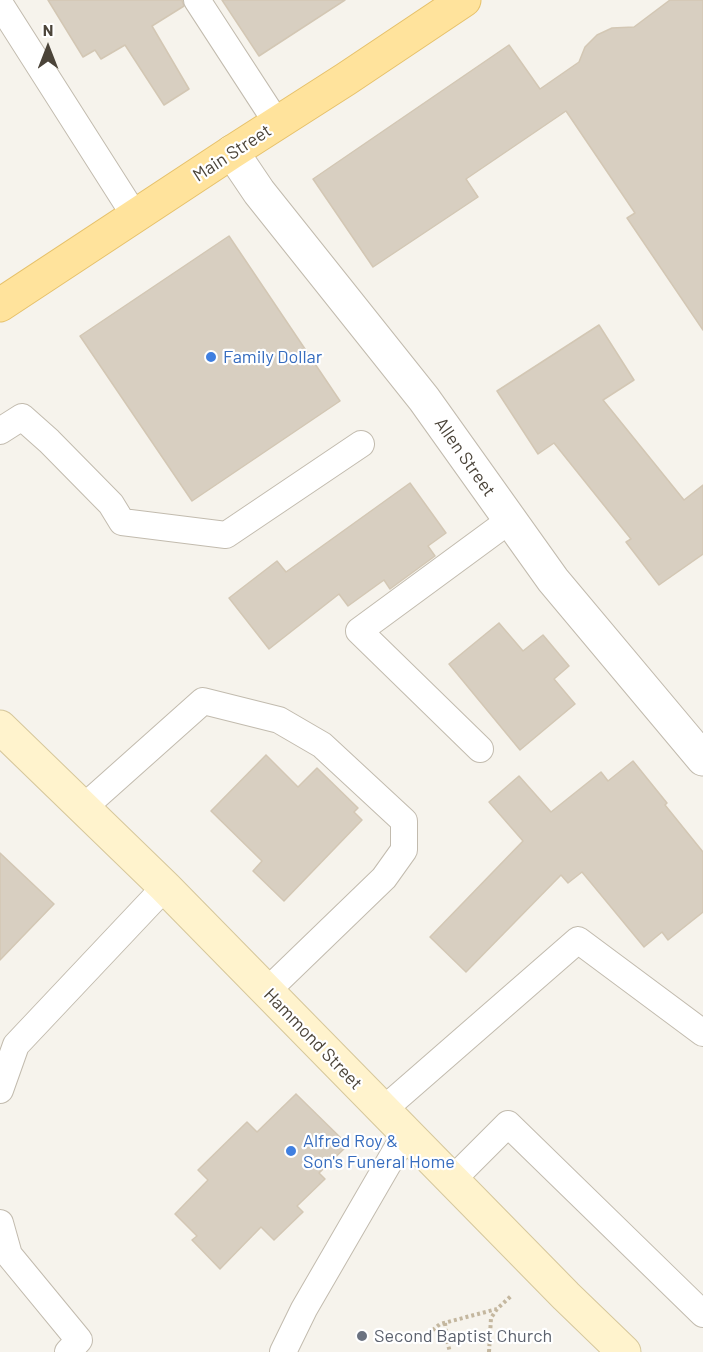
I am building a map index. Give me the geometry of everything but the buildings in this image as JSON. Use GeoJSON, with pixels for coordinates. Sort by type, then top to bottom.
{"type":"FeatureCollection","features":[{"type":"Feature","properties":{"kind":"main road","name":"Main Street"},"geometry":{"type":"LineString","coordinates":[[0,305],[346,80],[464,0]]}},
{"type":"Feature","properties":{"kind":"street","name":"Allen Street"},"geometry":{"type":"LineString","coordinates":[[232,152],[259,192],[424,399],[553,580],[703,759]]}},
{"type":"Feature","properties":{"kind":"street","name":"Hammond Street"},"geometry":{"type":"LineString","coordinates":[[0,727],[165,886],[616,1348]]}},
{"type":"Feature","properties":{"kind":"lane"},"geometry":{"type":"LineString","coordinates":[[197,0],[278,123]]}},
{"type":"Feature","properties":{"kind":"lane"},"geometry":{"type":"LineString","coordinates":[[0,4],[135,216]]}},
{"type":"Feature","properties":{"kind":"lane"},"geometry":{"type":"LineString","coordinates":[[0,431],[22,417],[111,504],[122,522],[226,535],[361,444]]}},
{"type":"Feature","properties":{"kind":"lane"},"geometry":{"type":"LineString","coordinates":[[480,749],[359,631],[510,520]]}},
{"type":"Feature","properties":{"kind":"lane"},"geometry":{"type":"LineString","coordinates":[[83,808],[203,700],[279,720],[322,745],[404,821],[404,850],[384,878],[267,991]]}},
{"type":"Feature","properties":{"kind":"lane"},"geometry":{"type":"LineString","coordinates":[[0,1090],[16,1045],[165,886]]}},
{"type":"Feature","properties":{"kind":"lane"},"geometry":{"type":"LineString","coordinates":[[383,1110],[578,940],[703,1033]]}},
{"type":"Feature","properties":{"kind":"lane"},"geometry":{"type":"LineString","coordinates":[[452,1180],[508,1124],[703,1314]]}},
{"type":"Feature","properties":{"kind":"lane"},"geometry":{"type":"LineString","coordinates":[[283,1352],[304,1309],[406,1133]]}},
{"type":"Feature","properties":{"kind":"lane"},"geometry":{"type":"LineString","coordinates":[[0,1223],[9,1255],[79,1340],[68,1352]]}},
{"type":"Feature","properties":{"kind":"path"},"geometry":{"type":"LineString","coordinates":[[489,1352],[492,1318],[497,1308],[514,1293]]}},
{"type":"Feature","properties":{"kind":"path"},"geometry":{"type":"LineString","coordinates":[[419,1342],[440,1324],[497,1308]]}},
{"type":"Feature","properties":{"kind":"path"},"geometry":{"type":"LineString","coordinates":[[445,1323],[450,1352]]}},
{"type":"Feature","properties":{"kind":"place","name":"Family Dollar"},"geometry":{"type":"Point","coordinates":[211,357]}},
{"type":"Feature","properties":{"kind":"place","name":"Alfred Roy & Son's Funeral Home"},"geometry":{"type":"Point","coordinates":[291,1151]}},
{"type":"Feature","properties":{"kind":"place","name":"Second Baptist Church"},"geometry":{"type":"Point","coordinates":[362,1336]}}]}
